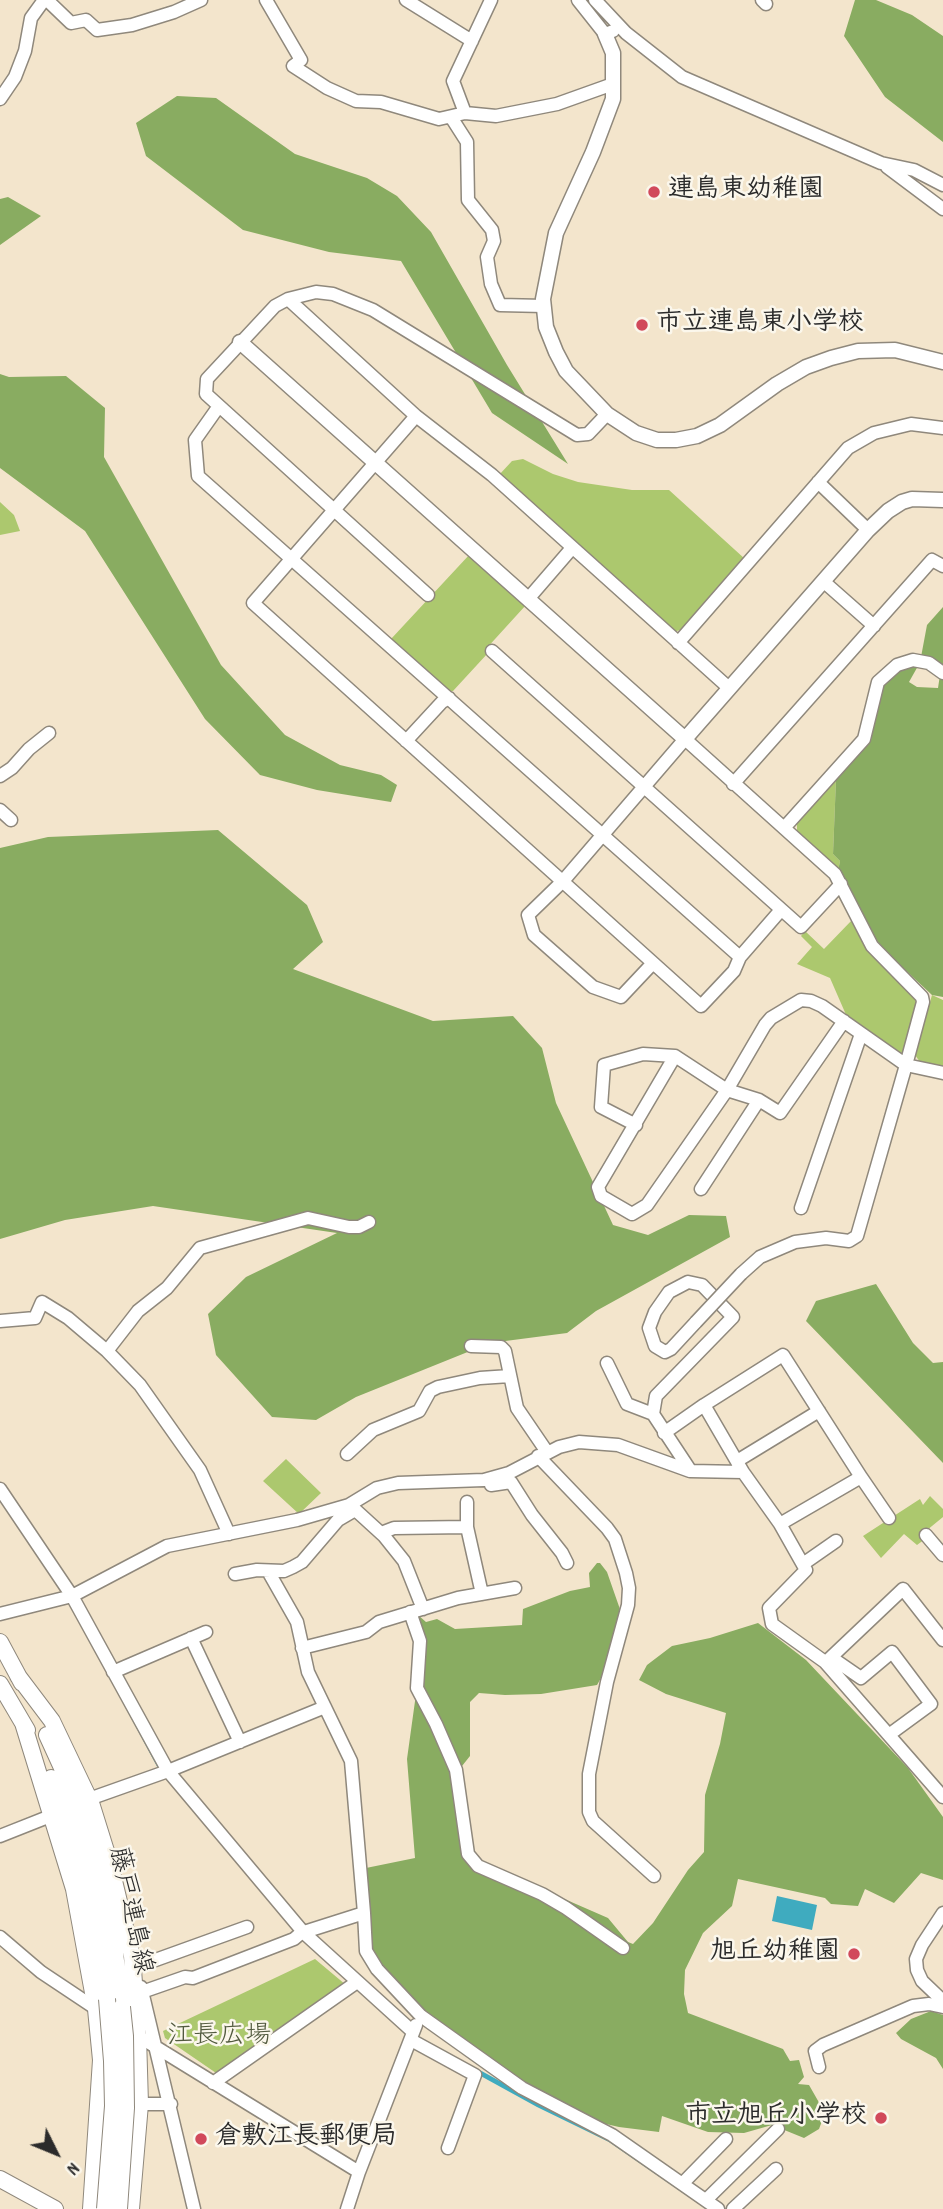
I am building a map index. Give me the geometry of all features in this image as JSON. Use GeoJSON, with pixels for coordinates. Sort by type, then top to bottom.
{"type":"FeatureCollection","features":[{"type":"Feature","properties":{"kind":"main road","name":"藤戸連島線"},"geometry":{"type":"LineString","coordinates":[[0,1642],[68,1781],[101,1884],[113,1938],[108,2005],[125,2035],[127,2108],[119,2209]]}},
{"type":"Feature","properties":{"kind":"main road"},"geometry":{"type":"LineString","coordinates":[[18,1676],[52,1721],[89,1799],[110,1864],[134,1962],[140,2104],[131,2209]]}},
{"type":"Feature","properties":{"kind":"main road","name":"藤戸連島線"},"geometry":{"type":"LineString","coordinates":[[0,1684],[55,1787],[72,1838],[101,1955],[108,2005],[113,2106],[105,2209]]}},
{"type":"Feature","properties":{"kind":"main road"},"geometry":{"type":"LineString","coordinates":[[23,1723],[108,2005],[101,2060],[91,2209]]}},
{"type":"Feature","properties":{"kind":"main road"},"geometry":{"type":"LineString","coordinates":[[0,2179],[55,2209]]}},
{"type":"Feature","properties":{"kind":"street"},"geometry":{"type":"LineString","coordinates":[[0,99],[15,77],[25,51],[32,18],[45,0],[71,23],[86,20],[97,30],[132,25],[201,0]]}},
{"type":"Feature","properties":{"kind":"street"},"geometry":{"type":"LineString","coordinates":[[266,0],[300,60],[293,66],[327,88],[356,102],[381,102],[439,119],[465,113],[496,116],[557,104],[613,84]]}},
{"type":"Feature","properties":{"kind":"street"},"geometry":{"type":"LineString","coordinates":[[406,0],[472,41]]}},
{"type":"Feature","properties":{"kind":"street"},"geometry":{"type":"LineString","coordinates":[[465,113],[453,81],[491,0]]}},
{"type":"Feature","properties":{"kind":"street"},"geometry":{"type":"LineString","coordinates":[[578,0],[605,34],[613,53],[613,99],[556,233],[547,269],[544,306],[546,327],[566,370],[607,414],[636,433],[657,440],[676,440],[697,436],[720,425],[777,384],[806,367],[831,358],[858,351],[895,350],[943,362]]}},
{"type":"Feature","properties":{"kind":"street"},"geometry":{"type":"LineString","coordinates":[[595,0],[621,28],[682,77],[881,163],[914,170],[943,186]]}},
{"type":"Feature","properties":{"kind":"street"},"geometry":{"type":"LineString","coordinates":[[605,34],[621,28]]}},
{"type":"Feature","properties":{"kind":"street"},"geometry":{"type":"LineString","coordinates":[[451,117],[467,142],[468,200],[492,230],[494,241],[487,257],[491,284],[500,305],[544,306]]}},
{"type":"Feature","properties":{"kind":"street"},"geometry":{"type":"LineString","coordinates":[[881,163],[943,209]]}},
{"type":"Feature","properties":{"kind":"street"},"geometry":{"type":"LineString","coordinates":[[428,595],[206,394],[206,379],[275,306],[288,299],[316,292],[333,294],[373,310],[577,435],[588,434],[607,414]]}},
{"type":"Feature","properties":{"kind":"street"},"geometry":{"type":"LineString","coordinates":[[288,299],[416,416],[492,475],[729,688]]}},
{"type":"Feature","properties":{"kind":"street"},"geometry":{"type":"LineString","coordinates":[[240,342],[835,874],[863,932],[922,997],[923,1002],[906,1065],[857,1236],[849,1241],[826,1238],[795,1242],[760,1257],[741,1274],[696,1322],[671,1349],[661,1351],[655,1346],[649,1328],[655,1312],[670,1292],[678,1286],[694,1282],[702,1285],[733,1317],[656,1395],[653,1414]]}},
{"type":"Feature","properties":{"kind":"street"},"geometry":{"type":"LineString","coordinates":[[219,406],[195,440],[198,476],[740,957]]}},
{"type":"Feature","properties":{"kind":"street"},"geometry":{"type":"LineString","coordinates":[[416,416],[253,603],[701,1006],[734,971],[740,957],[780,911]]}},
{"type":"Feature","properties":{"kind":"street"},"geometry":{"type":"LineString","coordinates":[[678,643],[848,448],[874,433],[911,424],[943,428]]}},
{"type":"Feature","properties":{"kind":"street"},"geometry":{"type":"LineString","coordinates":[[818,482],[868,530]]}},
{"type":"Feature","properties":{"kind":"street"},"geometry":{"type":"LineString","coordinates":[[653,963],[621,998],[593,987],[574,972],[534,935],[528,915],[563,881],[868,530],[902,502],[912,499],[943,500]]}},
{"type":"Feature","properties":{"kind":"street"},"geometry":{"type":"LineString","coordinates":[[528,599],[572,548]]}},
{"type":"Feature","properties":{"kind":"street"},"geometry":{"type":"LineString","coordinates":[[733,784],[932,560],[943,566]]}},
{"type":"Feature","properties":{"kind":"street"},"geometry":{"type":"LineString","coordinates":[[823,581],[874,625]]}},
{"type":"Feature","properties":{"kind":"street"},"geometry":{"type":"LineString","coordinates":[[492,651],[800,927],[841,884]]}},
{"type":"Feature","properties":{"kind":"street"},"geometry":{"type":"LineString","coordinates":[[784,828],[864,739],[878,681],[897,665],[913,660],[929,663],[943,673]]}},
{"type":"Feature","properties":{"kind":"street"},"geometry":{"type":"LineString","coordinates":[[406,741],[442,702],[449,698]]}},
{"type":"Feature","properties":{"kind":"street"},"geometry":{"type":"LineString","coordinates":[[0,776],[49,733]]}},
{"type":"Feature","properties":{"kind":"street"},"geometry":{"type":"LineString","coordinates":[[0,810],[11,820]]}},
{"type":"Feature","properties":{"kind":"street"},"geometry":{"type":"LineString","coordinates":[[675,1056],[598,1187],[601,1196],[632,1214],[647,1205],[727,1090],[765,1025],[800,1000],[811,1001],[844,1021],[906,1065],[943,1073]]}},
{"type":"Feature","properties":{"kind":"street"},"geometry":{"type":"LineString","coordinates":[[636,1125],[601,1107],[604,1065],[643,1054],[675,1056],[727,1090],[759,1100],[780,1113],[844,1021]]}},
{"type":"Feature","properties":{"kind":"street"},"geometry":{"type":"LineString","coordinates":[[802,1208],[862,1034]]}},
{"type":"Feature","properties":{"kind":"street"},"geometry":{"type":"LineString","coordinates":[[701,1189],[759,1100]]}},
{"type":"Feature","properties":{"kind":"street"},"geometry":{"type":"LineString","coordinates":[[107,1351],[138,1311],[167,1288],[200,1248],[308,1218],[349,1227],[359,1227],[369,1222]]}},
{"type":"Feature","properties":{"kind":"street"},"geometry":{"type":"LineString","coordinates":[[0,1321],[35,1318],[42,1302],[68,1318],[107,1351],[141,1385],[200,1471],[229,1534]]}},
{"type":"Feature","properties":{"kind":"street"},"geometry":{"type":"LineString","coordinates":[[471,1346],[501,1347],[507,1356],[517,1408],[543,1454],[615,1539],[629,1588],[628,1605],[607,1682],[589,1774],[589,1812],[593,1821],[654,1876]]}},
{"type":"Feature","properties":{"kind":"street"},"geometry":{"type":"LineString","coordinates":[[664,1433],[783,1355],[889,1518]]}},
{"type":"Feature","properties":{"kind":"street"},"geometry":{"type":"LineString","coordinates":[[607,1363],[627,1404],[653,1414],[690,1471]]}},
{"type":"Feature","properties":{"kind":"street"},"geometry":{"type":"LineString","coordinates":[[347,1454],[373,1430],[419,1411],[430,1391],[438,1387],[480,1378],[510,1376]]}},
{"type":"Feature","properties":{"kind":"street"},"geometry":{"type":"LineString","coordinates":[[704,1405],[806,1570],[769,1608],[772,1624],[861,1678],[892,1652],[931,1704],[890,1734]]}},
{"type":"Feature","properties":{"kind":"street"},"geometry":{"type":"LineString","coordinates":[[235,1574],[284,1571],[302,1562],[338,1520],[377,1488],[398,1483],[484,1480],[509,1473],[559,1447],[579,1442],[618,1445],[690,1471],[740,1467],[819,1411]]}},
{"type":"Feature","properties":{"kind":"street"},"geometry":{"type":"LineString","coordinates":[[780,1524],[861,1477]]}},
{"type":"Feature","properties":{"kind":"street"},"geometry":{"type":"LineString","coordinates":[[469,1480],[479,1487],[511,1482],[567,1563]]}},
{"type":"Feature","properties":{"kind":"street"},"geometry":{"type":"LineString","coordinates":[[0,1489],[70,1597],[168,1771],[301,1934],[411,2035],[475,2074],[448,2148]]}},
{"type":"Feature","properties":{"kind":"street"},"geometry":{"type":"LineString","coordinates":[[467,1502],[467,1527],[482,1594]]}},
{"type":"Feature","properties":{"kind":"street"},"geometry":{"type":"LineString","coordinates":[[0,1614],[70,1597],[167,1546],[352,1507]]}},
{"type":"Feature","properties":{"kind":"street"},"geometry":{"type":"LineString","coordinates":[[352,1507],[381,1533],[404,1561],[420,1641],[417,1688],[456,1770],[468,1854],[478,1866],[542,1894],[623,1948]]}},
{"type":"Feature","properties":{"kind":"street"},"geometry":{"type":"LineString","coordinates":[[381,1533],[394,1528],[467,1527]]}},
{"type":"Feature","properties":{"kind":"street"},"geometry":{"type":"LineString","coordinates":[[926,1535],[943,1555]]}},
{"type":"Feature","properties":{"kind":"street"},"geometry":{"type":"LineString","coordinates":[[803,1564],[836,1541]]}},
{"type":"Feature","properties":{"kind":"street"},"geometry":{"type":"LineString","coordinates":[[268,1571],[297,1622],[309,1672],[351,1761],[366,1951],[377,1969],[421,2016],[522,2088],[612,2135],[718,2209]]}},
{"type":"Feature","properties":{"kind":"street"},"geometry":{"type":"LineString","coordinates":[[302,1648],[366,1632],[379,1622],[416,1611],[515,1588]]}},
{"type":"Feature","properties":{"kind":"street"},"geometry":{"type":"LineString","coordinates":[[829,1660],[903,1589],[943,1640]]}},
{"type":"Feature","properties":{"kind":"street"},"geometry":{"type":"LineString","coordinates":[[113,1672],[206,1632]]}},
{"type":"Feature","properties":{"kind":"street"},"geometry":{"type":"LineString","coordinates":[[191,1638],[240,1742]]}},
{"type":"Feature","properties":{"kind":"street"},"geometry":{"type":"LineString","coordinates":[[829,1660],[943,1797]]}},
{"type":"Feature","properties":{"kind":"street"},"geometry":{"type":"LineString","coordinates":[[89,1799],[168,1771],[325,1707]]}},
{"type":"Feature","properties":{"kind":"street"},"geometry":{"type":"LineString","coordinates":[[0,1836],[52,1815]]}},
{"type":"Feature","properties":{"kind":"street"},"geometry":{"type":"LineString","coordinates":[[142,1992],[185,1977],[193,1978],[301,1934],[364,1913]]}},
{"type":"Feature","properties":{"kind":"street"},"geometry":{"type":"LineString","coordinates":[[943,1913],[916,1959],[922,1981],[943,2001]]}},
{"type":"Feature","properties":{"kind":"street"},"geometry":{"type":"LineString","coordinates":[[194,2209],[171,2104],[134,1962],[247,1927]]}},
{"type":"Feature","properties":{"kind":"street"},"geometry":{"type":"LineString","coordinates":[[0,1937],[41,1972],[108,2005],[138,2036],[156,2049],[359,2170]]}},
{"type":"Feature","properties":{"kind":"street"},"geometry":{"type":"LineString","coordinates":[[215,2082],[356,1984]]}},
{"type":"Feature","properties":{"kind":"street"},"geometry":{"type":"LineString","coordinates":[[819,2067],[815,2051],[822,2045],[914,2006],[929,2004],[943,2007]]}},
{"type":"Feature","properties":{"kind":"street"},"geometry":{"type":"LineString","coordinates":[[347,2209],[359,2170],[411,2035],[421,2016]]}},
{"type":"Feature","properties":{"kind":"street"},"geometry":{"type":"LineString","coordinates":[[140,2104],[171,2104]]}},
{"type":"Feature","properties":{"kind":"street"},"geometry":{"type":"LineString","coordinates":[[706,2200],[778,2129]]}},
{"type":"Feature","properties":{"kind":"street"},"geometry":{"type":"LineString","coordinates":[[683,2183],[726,2139]]}},
{"type":"Feature","properties":{"kind":"street"},"geometry":{"type":"LineString","coordinates":[[733,2209],[776,2169]]}},
{"type":"Feature","properties":{"kind":"green space"},"geometry":{"type":"Polygon","coordinates":[[[855,0],[876,0],[912,15],[943,36],[943,142],[885,97],[844,36],[855,0]]]}},
{"type":"Feature","properties":{"kind":"green space"},"geometry":{"type":"Polygon","coordinates":[[[177,96],[216,98],[295,154],[367,178],[397,196],[431,232],[507,365],[568,464],[492,413],[401,261],[329,252],[243,230],[146,156],[136,123],[177,96]]]}},
{"type":"Feature","properties":{"kind":"green space"},"geometry":{"type":"Polygon","coordinates":[[[8,197],[41,216],[0,245],[0,199],[8,197]]]}},
{"type":"Feature","properties":{"kind":"green space"},"geometry":{"type":"Polygon","coordinates":[[[0,374],[9,377],[66,376],[105,408],[104,457],[221,665],[285,735],[340,765],[381,775],[397,785],[391,802],[317,790],[260,775],[205,719],[85,531],[0,468],[0,374]]]}},
{"type":"Feature","properties":{"kind":"green space"},"geometry":{"type":"Polygon","coordinates":[[[523,459],[553,474],[578,482],[632,490],[669,490],[745,559],[681,630],[672,632],[499,475],[512,461],[523,459]]]}},
{"type":"Feature","properties":{"kind":"green space"},"geometry":{"type":"Polygon","coordinates":[[[0,502],[14,515],[20,531],[0,535],[0,502]]]}},
{"type":"Feature","properties":{"kind":"green space"},"geometry":{"type":"Polygon","coordinates":[[[470,554],[526,605],[485,650],[488,653],[453,691],[448,691],[391,639],[470,554]]]}},
{"type":"Feature","properties":{"kind":"green space"},"geometry":{"type":"Polygon","coordinates":[[[943,607],[943,669],[921,657],[927,625],[943,607]]]}},
{"type":"Feature","properties":{"kind":"green space"},"geometry":{"type":"Polygon","coordinates":[[[918,666],[909,682],[917,687],[938,688],[940,675],[943,678],[943,997],[932,995],[886,952],[871,933],[838,871],[840,861],[833,854],[836,779],[871,740],[876,702],[881,688],[897,672],[918,666]]]}},
{"type":"Feature","properties":{"kind":"green space"},"geometry":{"type":"Polygon","coordinates":[[[836,779],[833,854],[840,861],[838,871],[797,833],[797,822],[836,779]]]}},
{"type":"Feature","properties":{"kind":"green space"},"geometry":{"type":"Polygon","coordinates":[[[218,830],[307,905],[323,942],[293,969],[433,1021],[513,1016],[542,1048],[556,1103],[613,1225],[648,1235],[689,1215],[726,1216],[730,1237],[596,1311],[567,1333],[490,1343],[356,1397],[316,1420],[272,1417],[216,1355],[208,1314],[246,1277],[337,1233],[153,1206],[65,1220],[0,1239],[0,848],[48,837],[218,830]]]}},
{"type":"Feature","properties":{"kind":"green space"},"geometry":{"type":"Polygon","coordinates":[[[852,920],[915,998],[917,1007],[905,1051],[899,1054],[847,1017],[830,978],[797,964],[812,947],[801,936],[805,931],[824,949],[852,920]]]}},
{"type":"Feature","properties":{"kind":"green space"},"geometry":{"type":"Polygon","coordinates":[[[932,995],[943,1000],[943,1066],[920,1062],[915,1055],[932,995]]]}},
{"type":"Feature","properties":{"kind":"green space"},"geometry":{"type":"Polygon","coordinates":[[[876,1284],[913,1343],[933,1363],[943,1362],[943,1463],[806,1321],[816,1301],[876,1284]]]}},
{"type":"Feature","properties":{"kind":"green space"},"geometry":{"type":"Polygon","coordinates":[[[286,1459],[321,1493],[299,1514],[263,1481],[286,1459]]]}},
{"type":"Feature","properties":{"kind":"green space"},"geometry":{"type":"Polygon","coordinates":[[[930,1496],[943,1509],[943,1517],[921,1535],[925,1539],[917,1545],[904,1534],[881,1558],[863,1536],[920,1499],[923,1505],[930,1496]]]}},
{"type":"Feature","properties":{"kind":"green space"},"geometry":{"type":"Polygon","coordinates":[[[597,1563],[607,1572],[622,1615],[605,1671],[597,1685],[541,1694],[479,1693],[470,1702],[470,1756],[462,1766],[456,1764],[419,1688],[418,1615],[426,1622],[437,1619],[455,1629],[522,1625],[523,1609],[570,1591],[590,1587],[589,1573],[597,1563]]]}},
{"type":"Feature","properties":{"kind":"green space"},"geometry":{"type":"Polygon","coordinates":[[[758,1623],[806,1660],[908,1768],[943,1817],[943,1880],[921,1873],[894,1903],[865,1889],[858,1906],[831,1904],[825,1898],[738,1879],[732,1906],[703,1933],[685,1970],[684,1994],[688,2013],[783,2049],[790,2061],[799,2060],[804,2077],[798,2084],[809,2085],[825,2113],[819,2129],[804,2138],[772,2125],[744,2133],[708,2132],[662,2116],[659,2132],[593,2121],[524,2083],[444,2028],[398,1988],[371,1951],[366,1868],[415,1858],[407,1759],[416,1694],[453,1773],[466,1856],[608,1918],[628,1942],[633,1944],[653,1923],[688,1870],[704,1852],[705,1795],[726,1713],[666,1694],[639,1680],[647,1665],[672,1646],[758,1623]]]}},
{"type":"Feature","properties":{"kind":"green space","name":"江長広場"},"geometry":{"type":"Polygon","coordinates":[[[315,1959],[346,1985],[219,2075],[165,2038],[163,2031],[315,1959]]]}},
{"type":"Feature","properties":{"kind":"green space"},"geometry":{"type":"Polygon","coordinates":[[[931,2011],[943,2015],[943,2069],[936,2058],[901,2039],[896,2033],[911,2019],[931,2011]]]}},
{"type":"Feature","properties":{"kind":"water"},"geometry":{"type":"Polygon","coordinates":[[[69,1595],[163,1769],[259,1886],[416,2035],[569,2119],[611,2138],[712,2209],[706,2209],[609,2142],[537,2107],[408,2036],[298,1935],[160,1772],[66,1597],[69,1595]]]}},
{"type":"Feature","properties":{"kind":"water"},"geometry":{"type":"Polygon","coordinates":[[[777,1896],[817,1905],[812,1930],[772,1921],[777,1896]]]}},
{"type":"Feature","properties":{"kind":"place","name":"連島東幼稚園"},"geometry":{"type":"Point","coordinates":[654,192]}},
{"type":"Feature","properties":{"kind":"place","name":"市立連島東小学校"},"geometry":{"type":"Point","coordinates":[642,325]}},
{"type":"Feature","properties":{"kind":"place","name":"旭丘幼稚園"},"geometry":{"type":"Point","coordinates":[854,1954]}},
{"type":"Feature","properties":{"kind":"place","name":"市立旭丘小学校"},"geometry":{"type":"Point","coordinates":[881,2118]}},
{"type":"Feature","properties":{"kind":"place","name":"倉敷江長郵便局"},"geometry":{"type":"Point","coordinates":[201,2139]}}]}
